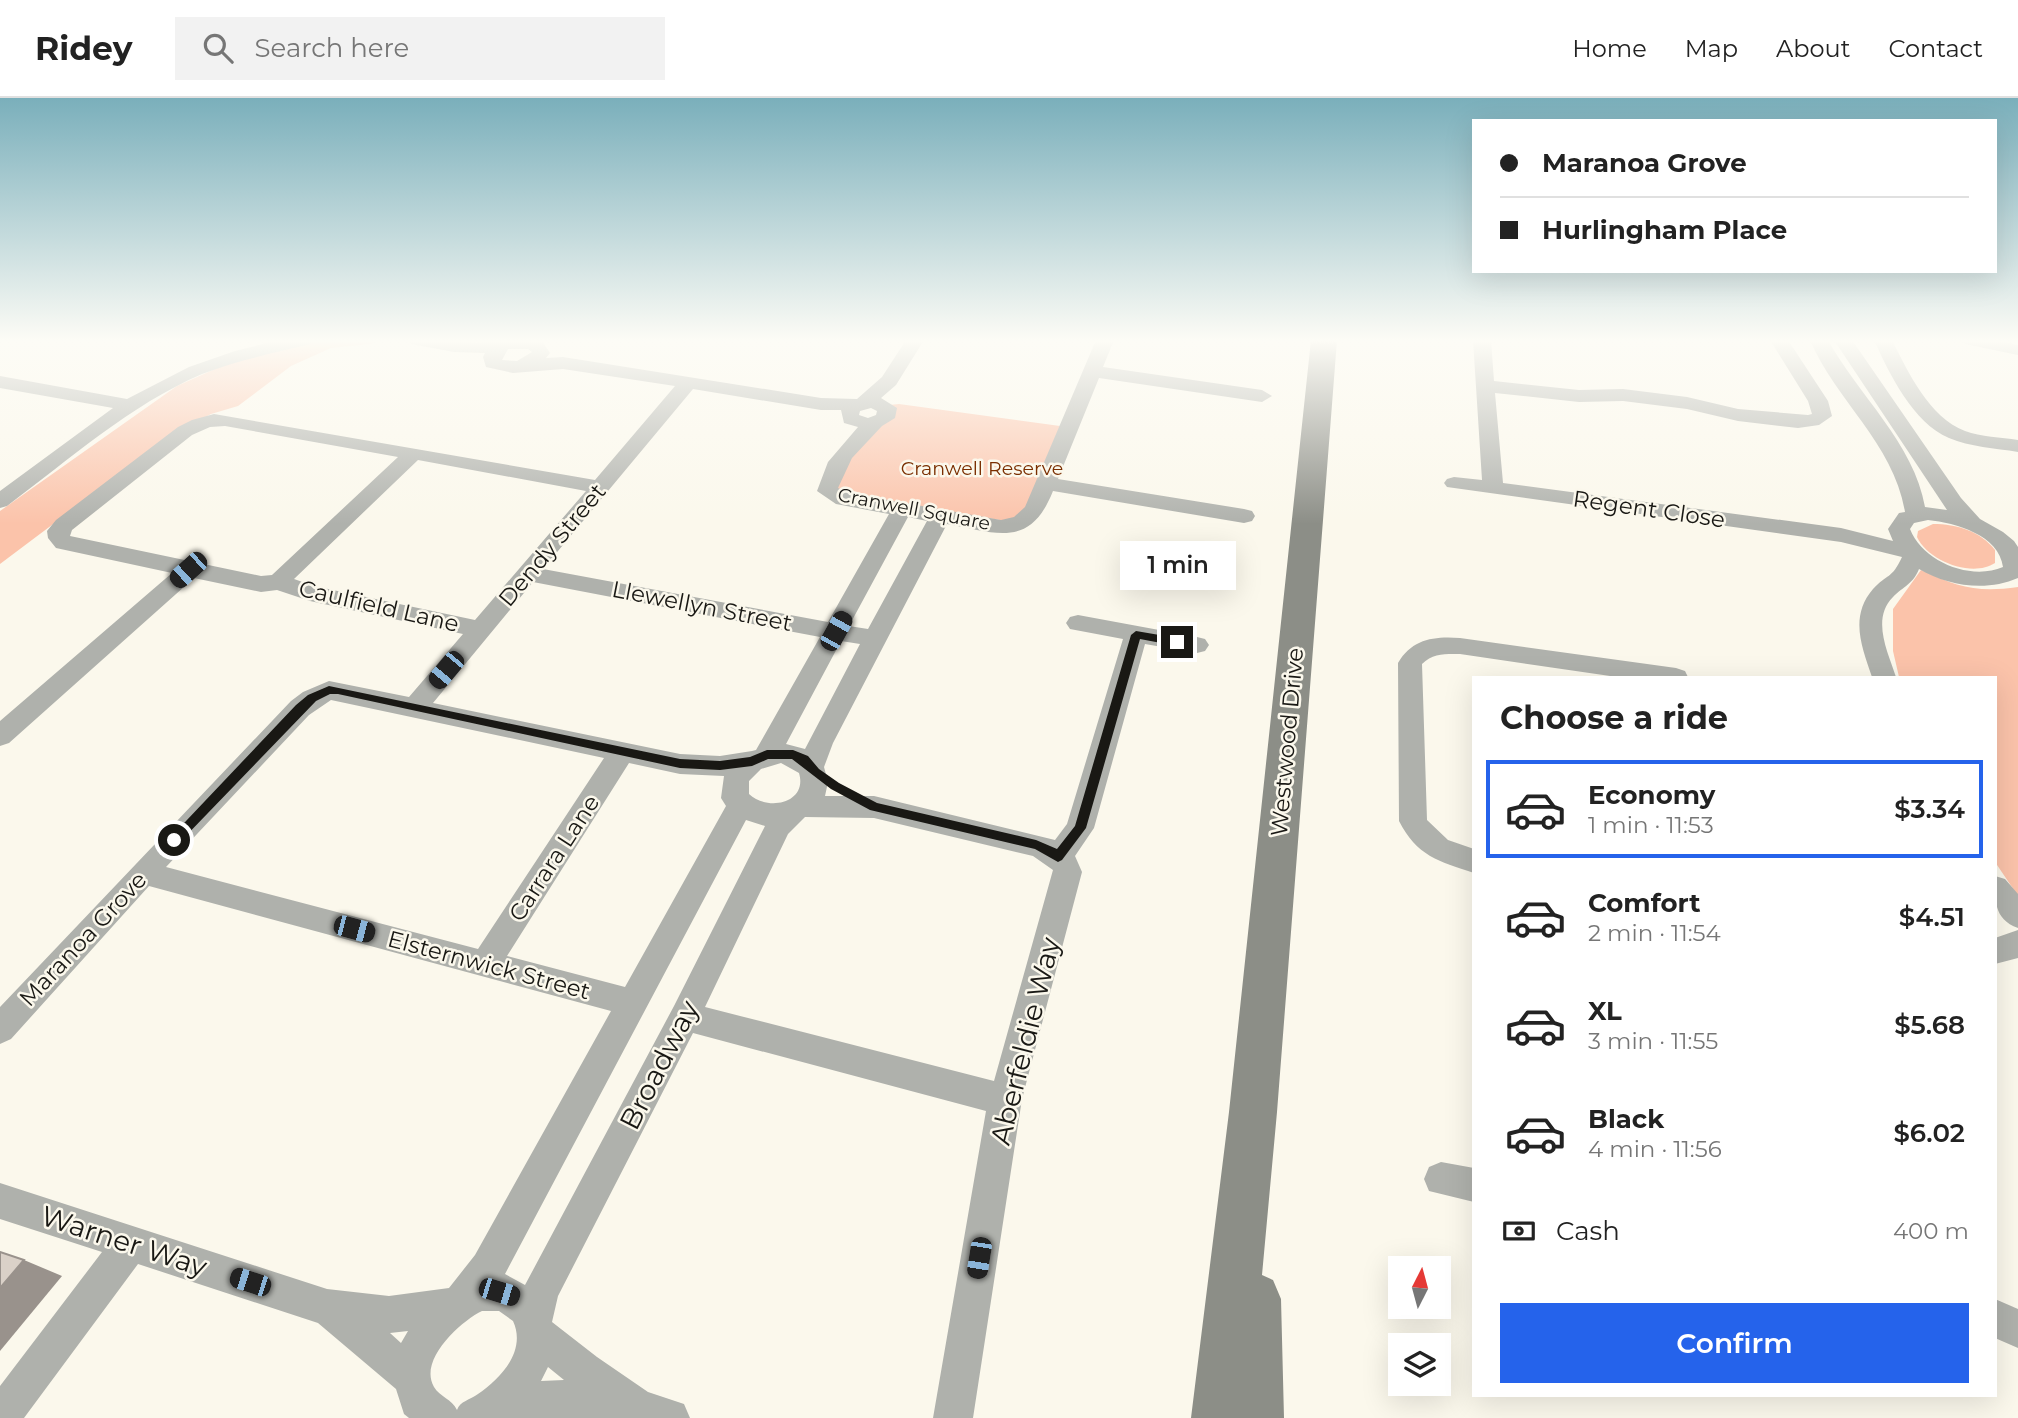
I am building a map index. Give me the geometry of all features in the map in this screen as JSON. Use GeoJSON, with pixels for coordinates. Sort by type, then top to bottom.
{"type":"FeatureCollection","features":[{"type":"Feature","properties":{"kind":"street"},"geometry":{"type":"LineString","coordinates":[[108,402],[132,406]]}},
{"type":"Feature","properties":{"kind":"street"},"geometry":{"type":"LineString","coordinates":[[0,501],[140,402]]}},
{"type":"Feature","properties":{"kind":"street","name":"Dendy Street"},"geometry":{"type":"LineString","coordinates":[[415,706],[672,402]]}},
{"type":"Feature","properties":{"kind":"street"},"geometry":{"type":"LineString","coordinates":[[806,402],[862,416]]}},
{"type":"Feature","properties":{"kind":"street","name":"Cranwell Square"},"geometry":{"type":"LineString","coordinates":[[873,402],[862,416],[828,482],[827,491],[843,499],[1013,526],[1030,517],[1079,402]]}},
{"type":"Feature","properties":{"kind":"street","name":"Westwood Drive"},"geometry":{"type":"LineString","coordinates":[[1220,1418],[1253,1112],[1319,402]]}},
{"type":"Feature","properties":{"kind":"street"},"geometry":{"type":"LineString","coordinates":[[1487,402],[1503,489]]}},
{"type":"Feature","properties":{"kind":"street"},"geometry":{"type":"LineString","coordinates":[[1676,402],[1738,415],[1798,422],[1822,416],[1818,402]]}},
{"type":"Feature","properties":{"kind":"street"},"geometry":{"type":"LineString","coordinates":[[1858,402],[1908,477],[1908,522],[1900,537],[1914,554],[1943,570],[1978,579],[1994,580],[2007,577],[2017,570],[2017,560],[2011,543],[1972,522],[1942,491],[1912,442],[1881,402]]}},
{"type":"Feature","properties":{"kind":"street"},"geometry":{"type":"LineString","coordinates":[[1921,402],[1947,430],[1967,438],[2018,446]]}},
{"type":"Feature","properties":{"kind":"street","name":"Caulfield Lane"},"geometry":{"type":"LineString","coordinates":[[413,454],[225,420],[206,421],[185,431],[58,531],[59,538],[64,543],[188,570],[261,584],[278,582],[310,593],[480,629]]}},
{"type":"Feature","properties":{"kind":"street"},"geometry":{"type":"LineString","coordinates":[[278,582],[413,454],[601,487]]}},
{"type":"Feature","properties":{"kind":"street"},"geometry":{"type":"LineString","coordinates":[[1046,483],[1244,516]]}},
{"type":"Feature","properties":{"kind":"street","name":"Regent Close"},"geometry":{"type":"LineString","coordinates":[[1454,483],[1845,535],[1914,554]]}},
{"type":"Feature","properties":{"kind":"street"},"geometry":{"type":"LineString","coordinates":[[902,509],[836,631],[760,758],[736,778],[738,802],[748,811],[770,816],[797,808],[874,807],[1036,845],[1050,850],[1058,857],[1080,828],[1136,635]]}},
{"type":"Feature","properties":{"kind":"street","name":"Regent Close"},"geometry":{"type":"LineString","coordinates":[[1845,535],[1942,514],[1972,522]]}},
{"type":"Feature","properties":{"kind":"street"},"geometry":{"type":"LineString","coordinates":[[797,808],[814,790],[813,769],[820,743],[940,516]]}},
{"type":"Feature","properties":{"kind":"street"},"geometry":{"type":"LineString","coordinates":[[1884,676],[1871,636],[1870,619],[1882,594],[1904,578],[1914,554]]}},
{"type":"Feature","properties":{"kind":"street"},"geometry":{"type":"LineString","coordinates":[[0,736],[10,716],[188,570]]}},
{"type":"Feature","properties":{"kind":"street","name":"Llewellyn Street"},"geometry":{"type":"LineString","coordinates":[[528,574],[875,639]]}},
{"type":"Feature","properties":{"kind":"street"},"geometry":{"type":"LineString","coordinates":[[1078,623],[1197,645]]}},
{"type":"Feature","properties":{"kind":"street"},"geometry":{"type":"LineString","coordinates":[[1472,861],[1431,845],[1420,835],[1413,821],[1410,663],[1414,655],[1433,646],[1460,646],[1669,676]]}},
{"type":"Feature","properties":{"kind":"street","name":"Maranoa Grove"},"geometry":{"type":"LineString","coordinates":[[0,1029],[143,873],[312,698],[329,690],[680,764],[720,766],[760,758]]}},
{"type":"Feature","properties":{"kind":"street","name":"Carrara Lane"},"geometry":{"type":"LineString","coordinates":[[485,964],[623,751]]}},
{"type":"Feature","properties":{"kind":"street"},"geometry":{"type":"LineString","coordinates":[[760,758],[793,754],[874,807]]}},
{"type":"Feature","properties":{"kind":"street","name":"Maranoa Grove"},"geometry":{"type":"LineString","coordinates":[[680,764],[714,781],[738,802]]}},
{"type":"Feature","properties":{"kind":"street","name":"Broadway"},"geometry":{"type":"LineString","coordinates":[[457,1302],[488,1268],[633,1003],[738,802]]}},
{"type":"Feature","properties":{"kind":"street","name":"Broadway"},"geometry":{"type":"LineString","coordinates":[[534,1328],[541,1291],[685,1016],[778,827],[797,808]]}},
{"type":"Feature","properties":{"kind":"street","name":"Aberfeldie Way"},"geometry":{"type":"LineString","coordinates":[[953,1418],[1005,1099],[1068,872],[1065,863],[1058,857]]}},
{"type":"Feature","properties":{"kind":"street","name":"Elsternwick Street"},"geometry":{"type":"LineString","coordinates":[[143,873],[633,1003]]}},
{"type":"Feature","properties":{"kind":"street"},"geometry":{"type":"LineString","coordinates":[[1997,890],[2018,915]]}},
{"type":"Feature","properties":{"kind":"street"},"geometry":{"type":"LineString","coordinates":[[1997,952],[2018,943]]}},
{"type":"Feature","properties":{"kind":"street"},"geometry":{"type":"LineString","coordinates":[[1997,953],[2018,956]]}},
{"type":"Feature","properties":{"kind":"street"},"geometry":{"type":"LineString","coordinates":[[685,1016],[958,1089],[1005,1099]]}},
{"type":"Feature","properties":{"kind":"street","name":"Westwood Drive"},"geometry":{"type":"LineString","coordinates":[[1253,1112],[1255,1418]]}},
{"type":"Feature","properties":{"kind":"street","name":"Warner Way"},"geometry":{"type":"LineString","coordinates":[[0,1201],[327,1308],[389,1315],[457,1302],[481,1293],[499,1292],[514,1297],[526,1308],[534,1328]]}},
{"type":"Feature","properties":{"kind":"street"},"geometry":{"type":"LineString","coordinates":[[1,1418],[132,1243]]}},
{"type":"Feature","properties":{"kind":"street"},"geometry":{"type":"LineString","coordinates":[[419,1403],[415,1359],[422,1339],[435,1320],[457,1302]]}},
{"type":"Feature","properties":{"kind":"street","name":"Warner Way"},"geometry":{"type":"LineString","coordinates":[[327,1308],[360,1332],[419,1403]]}},
{"type":"Feature","properties":{"kind":"street"},"geometry":{"type":"LineString","coordinates":[[1997,1319],[2018,1329]]}},
{"type":"Feature","properties":{"kind":"street"},"geometry":{"type":"LineString","coordinates":[[534,1328],[583,1371],[657,1413]]}},
{"type":"Feature","properties":{"kind":"street"},"geometry":{"type":"LineString","coordinates":[[485,1414],[513,1391],[526,1373],[533,1353],[534,1328]]}},
{"type":"Feature","properties":{"kind":"street"},"geometry":{"type":"LineString","coordinates":[[485,1414],[533,1400],[575,1398],[657,1413]]}},
{"type":"Feature","properties":{"kind":"green space"},"geometry":{"type":"Polygon","coordinates":[[[155,402],[244,402],[211,414],[173,434],[0,564],[0,511],[155,402]]]}},
{"type":"Feature","properties":{"kind":"green space","name":"Cranwell Reserve"},"geometry":{"type":"Polygon","coordinates":[[[899,404],[1060,426],[1025,512],[1012,522],[836,493],[835,483],[865,436],[894,417],[889,405],[899,404]]]}},
{"type":"Feature","properties":{"kind":"green space"},"geometry":{"type":"Polygon","coordinates":[[[1933,524],[1951,525],[1975,533],[1995,550],[1995,563],[1975,569],[1940,560],[1923,546],[1917,537],[1918,531],[1933,524]]]}},
{"type":"Feature","properties":{"kind":"green space"},"geometry":{"type":"Polygon","coordinates":[[[1921,570],[1946,581],[1979,589],[2018,587],[2018,896],[1997,865],[1997,676],[1899,676],[1893,651],[1893,609],[1921,570]]]}},
{"type":"Feature","properties":{"kind":"building"},"geometry":{"type":"Polygon","coordinates":[[[0,1252],[24,1260],[0,1288],[0,1252]]]}},
{"type":"Feature","properties":{"kind":"route"},"geometry":{"type":"LineString","coordinates":[[174,840],[300,708],[312,698],[329,690],[338,690],[680,764],[720,766],[752,761],[767,754],[793,754],[835,786],[874,807],[1036,845],[1050,850],[1058,857],[1080,828],[1136,635],[1177,642]]}}]}
